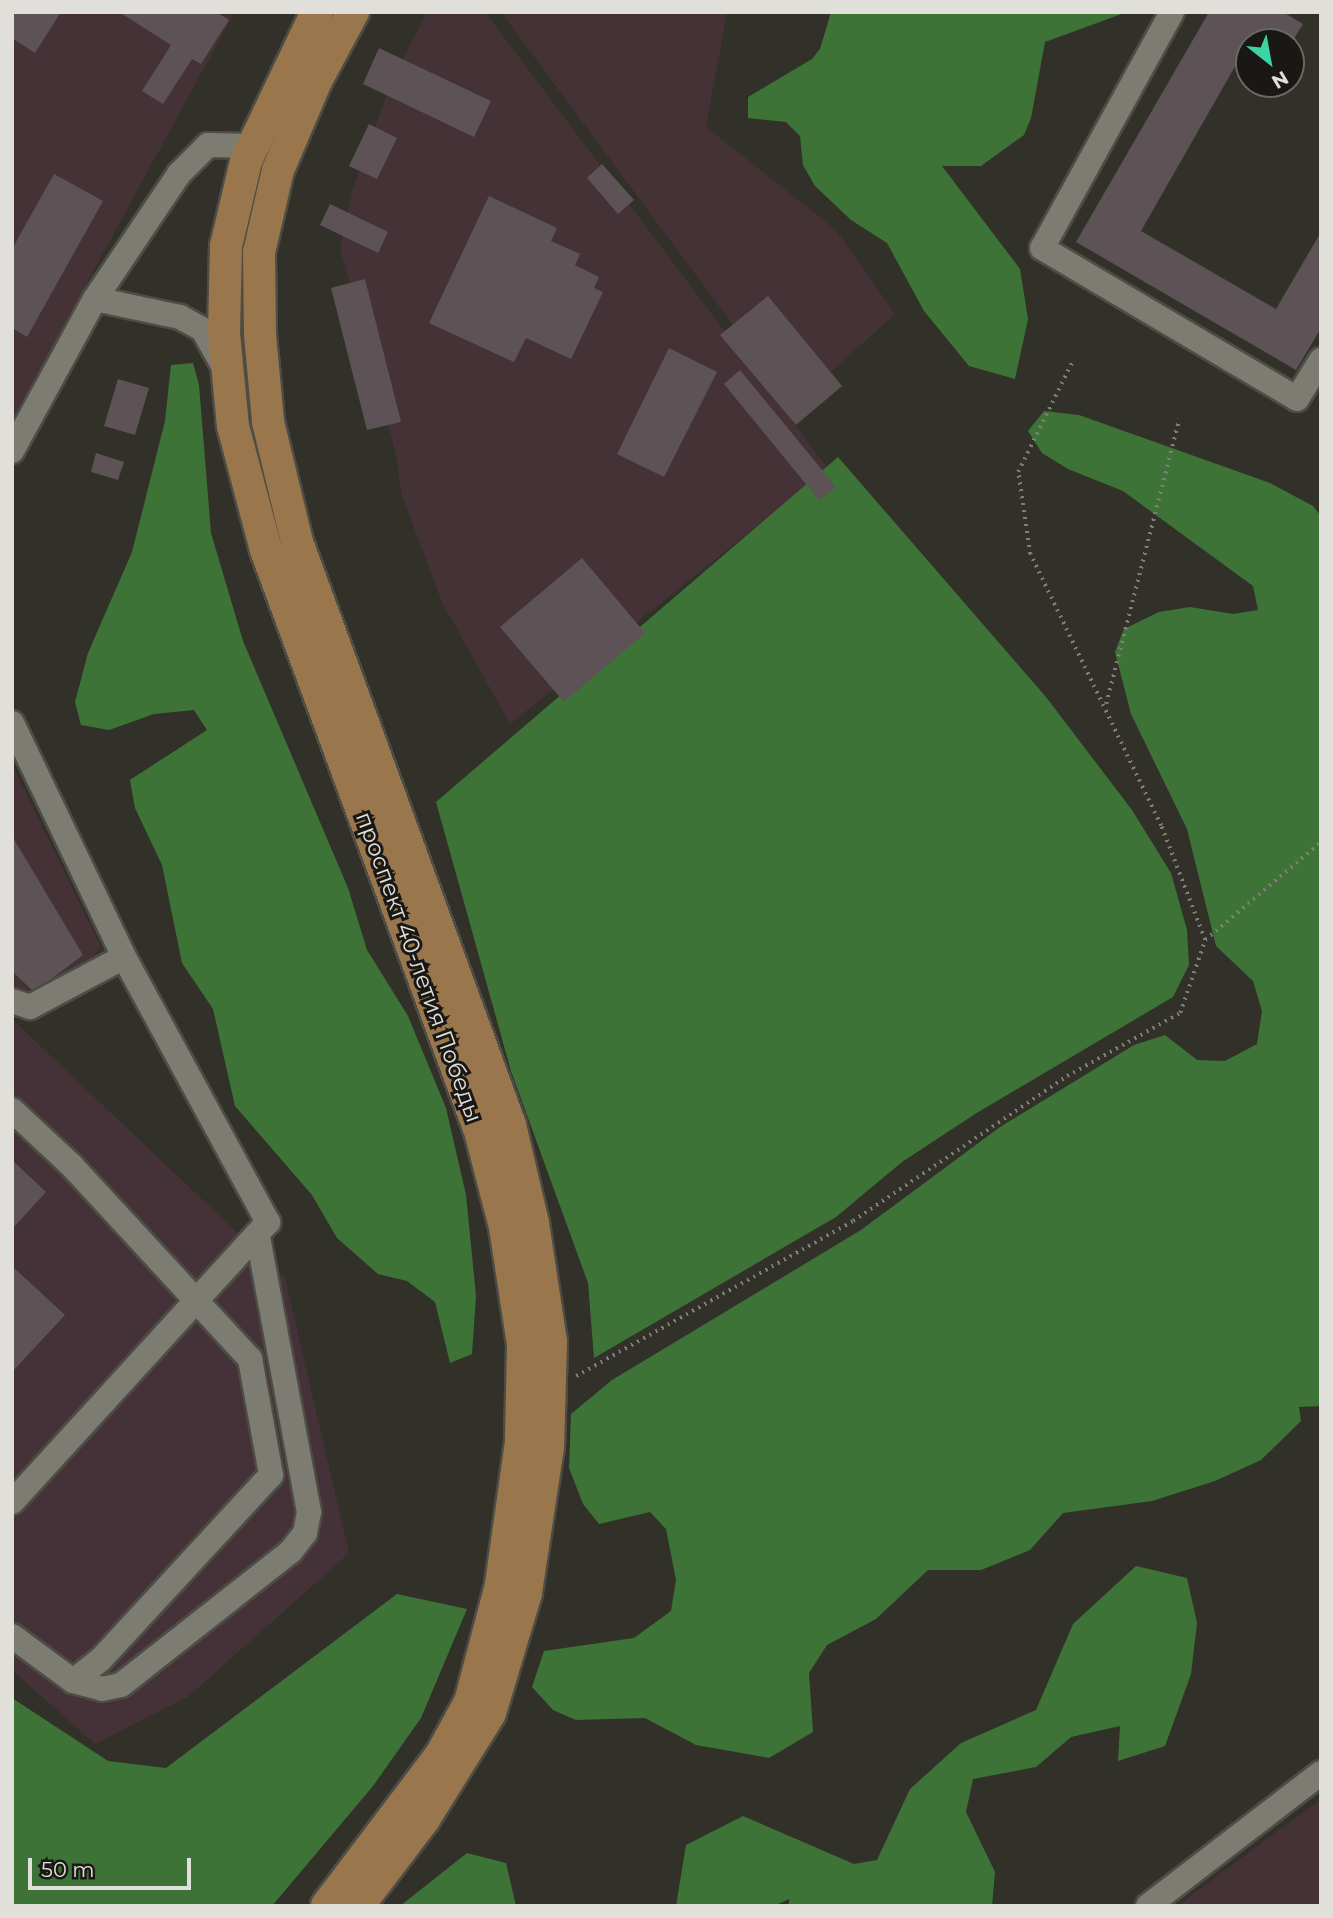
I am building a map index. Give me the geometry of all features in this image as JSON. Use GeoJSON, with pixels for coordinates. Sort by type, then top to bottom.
{"type":"FeatureCollection","features":[{"type":"Feature","properties":{"kind":"main road","name":"проспект 40-летия Победы"},"geometry":{"type":"LineString","coordinates":[[317,12],[253,145],[226,246],[228,375],[233,426],[266,550],[480,1131],[505,1227],[523,1345],[521,1442],[501,1585],[470,1702],[440,1755],[327,1906]]}},
{"type":"Feature","properties":{"kind":"main road","name":"проспект 40-летия Победы"},"geometry":{"type":"LineString","coordinates":[[353,12],[316,81],[284,156],[259,252],[260,335],[268,422],[297,542],[510,1125],[533,1223],[551,1342],[548,1447],[526,1592],[490,1713],[424,1819],[358,1906]]}},
{"type":"Feature","properties":{"kind":"main road"},"geometry":{"type":"LineString","coordinates":[[253,145],[284,156]]}},
{"type":"Feature","properties":{"kind":"street"},"geometry":{"type":"LineString","coordinates":[[1172,12],[1042,248],[1297,400],[1321,360]]}},
{"type":"Feature","properties":{"kind":"street"},"geometry":{"type":"LineString","coordinates":[[12,450],[95,299],[178,174],[208,145],[253,145]]}},
{"type":"Feature","properties":{"kind":"street"},"geometry":{"type":"LineString","coordinates":[[95,299],[180,317],[203,330],[228,375]]}},
{"type":"Feature","properties":{"kind":"street"},"geometry":{"type":"LineString","coordinates":[[12,723],[124,957],[268,1222],[258,1237],[199,1302],[12,1502]]}},
{"type":"Feature","properties":{"kind":"street"},"geometry":{"type":"LineString","coordinates":[[12,1001],[30,1007],[124,957]]}},
{"type":"Feature","properties":{"kind":"street"},"geometry":{"type":"LineString","coordinates":[[12,1110],[199,1302],[250,1359],[271,1475],[100,1660],[73,1681]]}},
{"type":"Feature","properties":{"kind":"street"},"geometry":{"type":"LineString","coordinates":[[12,1636],[73,1681],[102,1689],[121,1685],[291,1551],[305,1533],[309,1512],[258,1237]]}},
{"type":"Feature","properties":{"kind":"street"},"geometry":{"type":"LineString","coordinates":[[1148,1906],[1321,1773]]}},
{"type":"Feature","properties":{"kind":"path"},"geometry":{"type":"LineString","coordinates":[[1073,360],[1018,472],[1030,554],[1106,706],[1161,826],[1205,940]]}},
{"type":"Feature","properties":{"kind":"path"},"geometry":{"type":"LineString","coordinates":[[1106,706],[1179,419]]}},
{"type":"Feature","properties":{"kind":"path"},"geometry":{"type":"LineString","coordinates":[[550,1390],[853,1221],[1067,1076],[1180,1013],[1205,940],[1321,842]]}},
{"type":"Feature","properties":{"kind":"shaded area"},"geometry":{"type":"Polygon","coordinates":[[[12,12],[233,15],[12,420],[12,12]]]}},
{"type":"Feature","properties":{"kind":"shaded area"},"geometry":{"type":"Polygon","coordinates":[[[427,12],[485,12],[828,469],[510,724],[442,602],[402,496],[396,454],[340,248],[352,191],[392,80],[427,12]]]}},
{"type":"Feature","properties":{"kind":"shaded area"},"geometry":{"type":"Polygon","coordinates":[[[501,12],[727,12],[706,127],[836,230],[895,314],[793,406],[501,12]]]}},
{"type":"Feature","properties":{"kind":"shaded area"},"geometry":{"type":"Polygon","coordinates":[[[12,764],[101,947],[57,1001],[12,996],[12,764]]]}},
{"type":"Feature","properties":{"kind":"shaded area"},"geometry":{"type":"Polygon","coordinates":[[[12,1019],[285,1278],[349,1553],[189,1696],[95,1744],[12,1670],[12,1019]]]}},
{"type":"Feature","properties":{"kind":"shaded area"},"geometry":{"type":"Polygon","coordinates":[[[1321,1799],[1321,1906],[1178,1906],[1209,1882],[1321,1799]]]}},
{"type":"Feature","properties":{"kind":"green space"},"geometry":{"type":"Polygon","coordinates":[[[831,12],[1127,12],[1045,42],[1031,118],[1024,135],[981,166],[942,166],[1020,269],[1028,319],[1015,379],[969,366],[924,311],[887,243],[851,220],[815,186],[803,165],[800,136],[786,122],[748,118],[748,97],[812,59],[820,49],[831,12]]]}},
{"type":"Feature","properties":{"kind":"green space"},"geometry":{"type":"Polygon","coordinates":[[[193,363],[199,385],[211,533],[243,641],[348,888],[367,950],[408,1016],[446,1108],[466,1195],[476,1296],[472,1354],[450,1363],[435,1302],[407,1281],[378,1274],[337,1238],[312,1195],[235,1106],[213,1009],[182,963],[162,865],[135,808],[130,780],[207,730],[194,710],[154,714],[109,730],[81,725],[75,702],[88,653],[132,552],[165,421],[171,365],[193,363]]]}},
{"type":"Feature","properties":{"kind":"green space"},"geometry":{"type":"Polygon","coordinates":[[[1044,411],[1079,415],[1270,483],[1313,506],[1321,516],[1321,1406],[1299,1407],[1301,1421],[1261,1460],[1215,1481],[1152,1501],[1063,1513],[1030,1550],[981,1570],[928,1570],[876,1619],[827,1645],[809,1673],[813,1732],[769,1758],[696,1745],[645,1718],[576,1720],[553,1710],[532,1687],[544,1651],[634,1638],[671,1611],[676,1580],[666,1529],[650,1512],[599,1524],[583,1504],[569,1468],[571,1414],[612,1380],[861,1230],[1000,1127],[1134,1045],[1165,1035],[1197,1060],[1225,1061],[1257,1044],[1262,1011],[1253,981],[1216,946],[1187,829],[1131,714],[1115,652],[1124,629],[1159,612],[1190,607],[1233,614],[1258,610],[1253,586],[1123,491],[1068,469],[1042,453],[1028,431],[1044,411]]]}},
{"type":"Feature","properties":{"kind":"green space"},"geometry":{"type":"Polygon","coordinates":[[[838,457],[1046,697],[1132,810],[1171,873],[1187,930],[1189,965],[1173,997],[975,1114],[902,1162],[836,1217],[594,1358],[588,1283],[511,1071],[436,802],[838,457]]]}},
{"type":"Feature","properties":{"kind":"green space"},"geometry":{"type":"Polygon","coordinates":[[[1136,1566],[1187,1578],[1197,1623],[1191,1674],[1165,1746],[1118,1761],[1120,1726],[1071,1737],[1036,1767],[973,1779],[966,1812],[995,1872],[992,1906],[789,1906],[789,1899],[774,1906],[676,1906],[686,1845],[743,1816],[854,1864],[877,1860],[910,1789],[961,1743],[1036,1710],[1073,1624],[1136,1566]]]}},
{"type":"Feature","properties":{"kind":"green space"},"geometry":{"type":"Polygon","coordinates":[[[397,1594],[467,1609],[421,1718],[373,1786],[272,1906],[12,1906],[12,1698],[108,1761],[166,1768],[397,1594]]]}},
{"type":"Feature","properties":{"kind":"green space"},"geometry":{"type":"Polygon","coordinates":[[[467,1853],[506,1863],[516,1906],[400,1906],[467,1853]]]}},
{"type":"Feature","properties":{"kind":"building"},"geometry":{"type":"Polygon","coordinates":[[[12,12],[61,12],[35,53],[12,38],[12,12]]]}},
{"type":"Feature","properties":{"kind":"building"},"geometry":{"type":"Polygon","coordinates":[[[119,12],[216,12],[229,20],[201,64],[192,59],[163,104],[142,91],[171,45],[119,12]]]}},
{"type":"Feature","properties":{"kind":"building"},"geometry":{"type":"Polygon","coordinates":[[[1209,12],[1283,12],[1303,24],[1301,28],[1235,28],[1235,66],[1141,231],[1276,309],[1321,232],[1321,328],[1296,370],[1076,242],[1209,12]]]}},
{"type":"Feature","properties":{"kind":"building"},"geometry":{"type":"Polygon","coordinates":[[[379,48],[491,101],[474,137],[363,84],[379,48]]]}},
{"type":"Feature","properties":{"kind":"building"},"geometry":{"type":"Polygon","coordinates":[[[369,124],[397,138],[377,179],[349,166],[369,124]]]}},
{"type":"Feature","properties":{"kind":"building"},"geometry":{"type":"Polygon","coordinates":[[[602,164],[634,200],[618,214],[587,178],[602,164]]]}},
{"type":"Feature","properties":{"kind":"building"},"geometry":{"type":"Polygon","coordinates":[[[54,174],[103,201],[27,337],[12,328],[12,249],[54,174]]]}},
{"type":"Feature","properties":{"kind":"building"},"geometry":{"type":"Polygon","coordinates":[[[489,196],[557,228],[551,241],[580,254],[575,265],[599,277],[594,288],[603,292],[571,359],[526,338],[514,362],[429,323],[489,196]]]}},
{"type":"Feature","properties":{"kind":"building"},"geometry":{"type":"Polygon","coordinates":[[[330,204],[388,232],[378,253],[320,225],[330,204]]]}},
{"type":"Feature","properties":{"kind":"building"},"geometry":{"type":"Polygon","coordinates":[[[365,279],[401,422],[367,430],[331,288],[365,279]]]}},
{"type":"Feature","properties":{"kind":"building"},"geometry":{"type":"Polygon","coordinates":[[[768,296],[842,386],[796,425],[720,335],[768,296]]]}},
{"type":"Feature","properties":{"kind":"building"},"geometry":{"type":"Polygon","coordinates":[[[669,348],[717,372],[664,477],[617,454],[669,348]]]}},
{"type":"Feature","properties":{"kind":"building"},"geometry":{"type":"Polygon","coordinates":[[[740,370],[836,487],[819,500],[724,384],[740,370]]]}},
{"type":"Feature","properties":{"kind":"building"},"geometry":{"type":"Polygon","coordinates":[[[118,379],[149,388],[135,435],[104,426],[118,379]]]}},
{"type":"Feature","properties":{"kind":"building"},"geometry":{"type":"Polygon","coordinates":[[[96,453],[124,462],[118,480],[91,472],[96,453]]]}},
{"type":"Feature","properties":{"kind":"building"},"geometry":{"type":"Polygon","coordinates":[[[582,558],[645,633],[564,702],[500,627],[582,558]]]}},
{"type":"Feature","properties":{"kind":"building"},"geometry":{"type":"Polygon","coordinates":[[[12,836],[83,955],[34,992],[12,971],[12,836]]]}},
{"type":"Feature","properties":{"kind":"building"},"geometry":{"type":"Polygon","coordinates":[[[12,1160],[46,1192],[12,1229],[12,1160]]]}},
{"type":"Feature","properties":{"kind":"building"},"geometry":{"type":"Polygon","coordinates":[[[12,1266],[65,1315],[12,1372],[12,1266]]]}}]}
